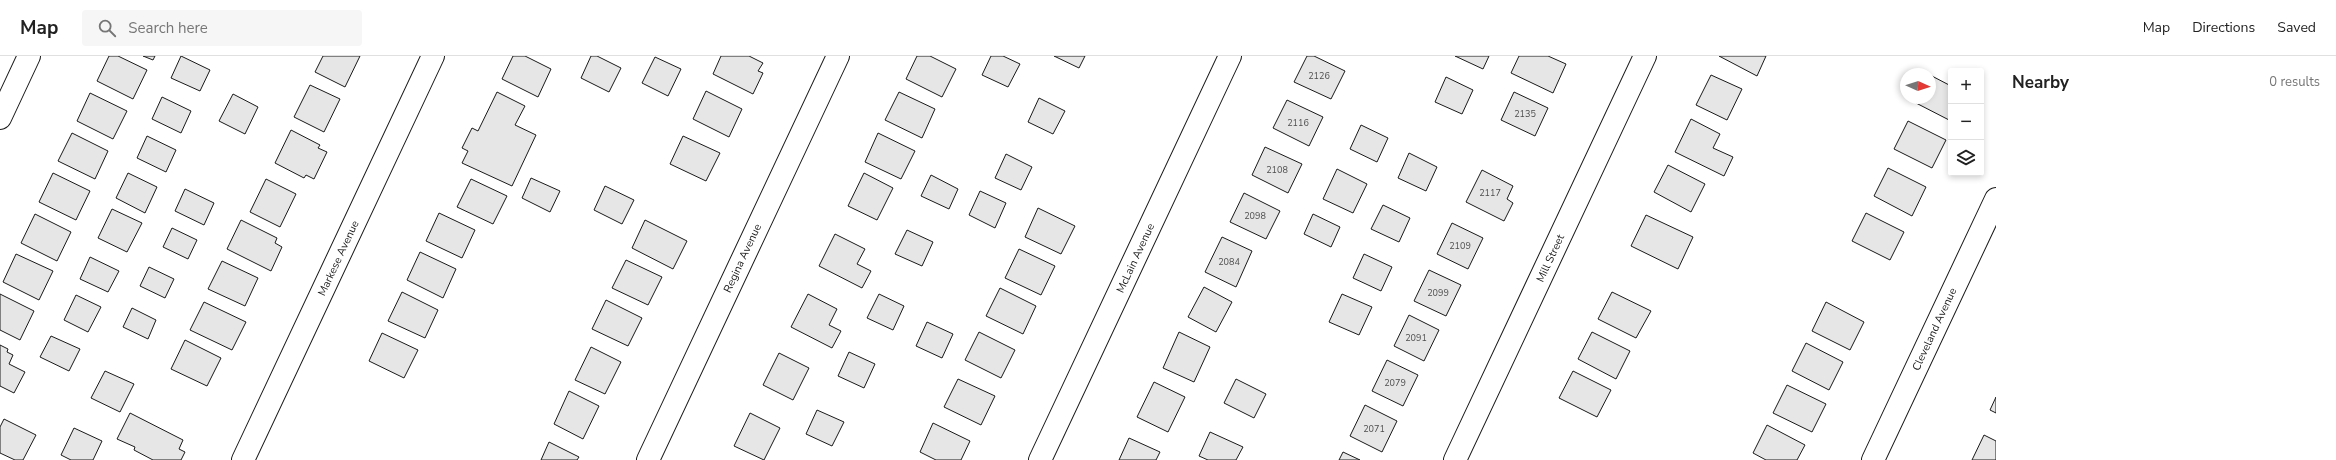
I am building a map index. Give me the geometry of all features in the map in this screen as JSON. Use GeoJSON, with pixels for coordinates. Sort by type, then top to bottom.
{"type":"FeatureCollection","features":[{"type":"Feature","properties":{"kind":"street"},"geometry":{"type":"LineString","coordinates":[[0,118],[29,56]]}},
{"type":"Feature","properties":{"kind":"street","name":"Markese Avenue"},"geometry":{"type":"LineString","coordinates":[[243,460],[432,56]]}},
{"type":"Feature","properties":{"kind":"street","name":"Regina Avenue"},"geometry":{"type":"LineString","coordinates":[[648,460],[838,56]]}},
{"type":"Feature","properties":{"kind":"street","name":"McLain Avenue"},"geometry":{"type":"LineString","coordinates":[[1040,460],[1230,56]]}},
{"type":"Feature","properties":{"kind":"street","name":"Mill Street"},"geometry":{"type":"LineString","coordinates":[[1455,460],[1645,56]]}},
{"type":"Feature","properties":{"kind":"street","name":"Cleveland Avenue"},"geometry":{"type":"LineString","coordinates":[[1873,460],[1996,199]]}},
{"type":"Feature","properties":{"kind":"building"},"geometry":{"type":"Polygon","coordinates":[[[109,56],[118,56],[147,70],[133,99],[97,81],[109,56]]]}},
{"type":"Feature","properties":{"kind":"building"},"geometry":{"type":"Polygon","coordinates":[[[143,56],[155,56],[153,60],[143,56]]]}},
{"type":"Feature","properties":{"kind":"building"},"geometry":{"type":"Polygon","coordinates":[[[181,56],[210,70],[200,91],[171,78],[181,56]]]}},
{"type":"Feature","properties":{"kind":"building"},"geometry":{"type":"Polygon","coordinates":[[[323,56],[360,56],[345,87],[315,72],[323,56]]]}},
{"type":"Feature","properties":{"kind":"building"},"geometry":{"type":"Polygon","coordinates":[[[513,56],[525,56],[551,69],[538,97],[502,79],[513,56]]]}},
{"type":"Feature","properties":{"kind":"building"},"geometry":{"type":"Polygon","coordinates":[[[591,56],[597,56],[621,68],[609,92],[581,78],[591,56]]]}},
{"type":"Feature","properties":{"kind":"building"},"geometry":{"type":"Polygon","coordinates":[[[721,56],[749,56],[763,63],[758,71],[763,73],[753,94],[713,74],[721,56]]]}},
{"type":"Feature","properties":{"kind":"building"},"geometry":{"type":"Polygon","coordinates":[[[917,56],[930,56],[956,69],[942,97],[906,79],[917,56]]]}},
{"type":"Feature","properties":{"kind":"building"},"geometry":{"type":"Polygon","coordinates":[[[991,56],[1003,56],[1020,64],[1008,87],[982,75],[991,56]]]}},
{"type":"Feature","properties":{"kind":"building"},"geometry":{"type":"Polygon","coordinates":[[[1054,56],[1085,56],[1079,68],[1054,56]]]}},
{"type":"Feature","properties":{"kind":"building"},"geometry":{"type":"Polygon","coordinates":[[[1307,56],[1314,56],[1345,71],[1331,99],[1294,82],[1307,56]]]}},
{"type":"Feature","properties":{"kind":"building"},"geometry":{"type":"Polygon","coordinates":[[[1455,56],[1489,56],[1483,69],[1455,56]]]}},
{"type":"Feature","properties":{"kind":"building"},"geometry":{"type":"Polygon","coordinates":[[[1519,56],[1548,56],[1566,64],[1553,93],[1511,73],[1519,56]]]}},
{"type":"Feature","properties":{"kind":"building"},"geometry":{"type":"Polygon","coordinates":[[[1719,56],[1766,56],[1757,76],[1719,56]]]}},
{"type":"Feature","properties":{"kind":"building"},"geometry":{"type":"Polygon","coordinates":[[[655,57],[681,69],[668,96],[642,83],[655,57]]]}},
{"type":"Feature","properties":{"kind":"building"},"geometry":{"type":"Polygon","coordinates":[[[1711,75],[1742,89],[1727,120],[1696,105],[1711,75]]]}},
{"type":"Feature","properties":{"kind":"building"},"geometry":{"type":"Polygon","coordinates":[[[1446,77],[1473,90],[1462,114],[1435,102],[1446,77]]]}},
{"type":"Feature","properties":{"kind":"building"},"geometry":{"type":"Polygon","coordinates":[[[1936,78],[1948,84],[1948,119],[1918,104],[1936,104],[1936,78]]]}},
{"type":"Feature","properties":{"kind":"building"},"geometry":{"type":"Polygon","coordinates":[[[310,85],[340,99],[324,132],[294,117],[310,85]]]}},
{"type":"Feature","properties":{"kind":"building"},"geometry":{"type":"Polygon","coordinates":[[[706,91],[742,109],[729,137],[693,119],[706,91]]]}},
{"type":"Feature","properties":{"kind":"building"},"geometry":{"type":"Polygon","coordinates":[[[497,92],[525,106],[515,125],[536,135],[512,186],[462,163],[468,151],[462,148],[472,128],[478,131],[497,92]]]}},
{"type":"Feature","properties":{"kind":"building"},"geometry":{"type":"Polygon","coordinates":[[[899,92],[935,109],[922,138],[885,120],[899,92]]]}},
{"type":"Feature","properties":{"kind":"building"},"geometry":{"type":"Polygon","coordinates":[[[1514,92],[1548,108],[1535,136],[1501,120],[1514,92]]]}},
{"type":"Feature","properties":{"kind":"building"},"geometry":{"type":"Polygon","coordinates":[[[90,93],[127,111],[113,139],[77,121],[90,93]]]}},
{"type":"Feature","properties":{"kind":"building"},"geometry":{"type":"Polygon","coordinates":[[[233,94],[258,107],[245,134],[219,121],[233,94]]]}},
{"type":"Feature","properties":{"kind":"building"},"geometry":{"type":"Polygon","coordinates":[[[162,97],[191,111],[181,133],[152,119],[162,97]]]}},
{"type":"Feature","properties":{"kind":"building"},"geometry":{"type":"Polygon","coordinates":[[[1039,98],[1065,111],[1053,134],[1028,122],[1039,98]]]}},
{"type":"Feature","properties":{"kind":"building"},"geometry":{"type":"Polygon","coordinates":[[[1287,100],[1323,117],[1309,146],[1273,128],[1287,100]]]}},
{"type":"Feature","properties":{"kind":"building"},"geometry":{"type":"Polygon","coordinates":[[[1691,119],[1720,134],[1713,148],[1733,157],[1724,176],[1675,152],[1691,119]]]}},
{"type":"Feature","properties":{"kind":"building"},"geometry":{"type":"Polygon","coordinates":[[[1908,121],[1946,140],[1932,168],[1894,149],[1908,121]]]}},
{"type":"Feature","properties":{"kind":"building"},"geometry":{"type":"Polygon","coordinates":[[[1361,125],[1388,138],[1377,162],[1350,149],[1361,125]]]}},
{"type":"Feature","properties":{"kind":"building"},"geometry":{"type":"Polygon","coordinates":[[[291,130],[320,145],[318,148],[327,152],[314,179],[306,175],[304,178],[275,163],[291,130]]]}},
{"type":"Feature","properties":{"kind":"building"},"geometry":{"type":"Polygon","coordinates":[[[72,133],[108,151],[95,179],[58,161],[72,133]]]}},
{"type":"Feature","properties":{"kind":"building"},"geometry":{"type":"Polygon","coordinates":[[[878,133],[915,151],[901,179],[865,162],[878,133]]]}},
{"type":"Feature","properties":{"kind":"building"},"geometry":{"type":"Polygon","coordinates":[[[147,136],[176,150],[166,172],[137,158],[147,136]]]}},
{"type":"Feature","properties":{"kind":"building"},"geometry":{"type":"Polygon","coordinates":[[[683,136],[720,153],[706,181],[670,164],[683,136]]]}},
{"type":"Feature","properties":{"kind":"building"},"geometry":{"type":"Polygon","coordinates":[[[1265,147],[1302,164],[1288,193],[1252,175],[1265,147]]]}},
{"type":"Feature","properties":{"kind":"building"},"geometry":{"type":"Polygon","coordinates":[[[1409,153],[1437,167],[1426,191],[1398,178],[1409,153]]]}},
{"type":"Feature","properties":{"kind":"building"},"geometry":{"type":"Polygon","coordinates":[[[1006,154],[1032,167],[1021,190],[995,178],[1006,154]]]}},
{"type":"Feature","properties":{"kind":"building"},"geometry":{"type":"Polygon","coordinates":[[[1668,165],[1705,184],[1691,212],[1654,192],[1668,165]]]}},
{"type":"Feature","properties":{"kind":"building"},"geometry":{"type":"Polygon","coordinates":[[[1888,168],[1926,187],[1912,216],[1874,196],[1888,168]]]}},
{"type":"Feature","properties":{"kind":"building"},"geometry":{"type":"Polygon","coordinates":[[[1337,169],[1367,184],[1353,213],[1323,199],[1337,169]]]}},
{"type":"Feature","properties":{"kind":"building"},"geometry":{"type":"Polygon","coordinates":[[[1482,170],[1513,186],[1507,199],[1513,203],[1504,221],[1466,202],[1482,170]]]}},
{"type":"Feature","properties":{"kind":"building"},"geometry":{"type":"Polygon","coordinates":[[[53,173],[90,191],[76,220],[39,202],[53,173]]]}},
{"type":"Feature","properties":{"kind":"building"},"geometry":{"type":"Polygon","coordinates":[[[128,173],[157,187],[145,213],[116,198],[128,173]]]}},
{"type":"Feature","properties":{"kind":"building"},"geometry":{"type":"Polygon","coordinates":[[[864,173],[893,188],[877,220],[848,206],[864,173]]]}},
{"type":"Feature","properties":{"kind":"building"},"geometry":{"type":"Polygon","coordinates":[[[931,175],[958,189],[949,209],[921,196],[931,175]]]}},
{"type":"Feature","properties":{"kind":"building"},"geometry":{"type":"Polygon","coordinates":[[[531,178],[560,191],[550,212],[522,198],[531,178]]]}},
{"type":"Feature","properties":{"kind":"building"},"geometry":{"type":"Polygon","coordinates":[[[266,179],[296,194],[280,227],[250,212],[266,179]]]}},
{"type":"Feature","properties":{"kind":"building"},"geometry":{"type":"Polygon","coordinates":[[[471,179],[507,196],[493,224],[457,207],[471,179]]]}},
{"type":"Feature","properties":{"kind":"building"},"geometry":{"type":"Polygon","coordinates":[[[605,186],[634,200],[622,224],[594,210],[605,186]]]}},
{"type":"Feature","properties":{"kind":"building"},"geometry":{"type":"Polygon","coordinates":[[[185,189],[214,203],[204,225],[175,211],[185,189]]]}},
{"type":"Feature","properties":{"kind":"building"},"geometry":{"type":"Polygon","coordinates":[[[980,191],[1006,203],[995,228],[969,215],[980,191]]]}},
{"type":"Feature","properties":{"kind":"building"},"geometry":{"type":"Polygon","coordinates":[[[1244,193],[1280,211],[1266,239],[1230,222],[1244,193]]]}},
{"type":"Feature","properties":{"kind":"building"},"geometry":{"type":"Polygon","coordinates":[[[1383,205],[1410,218],[1399,242],[1371,229],[1383,205]]]}},
{"type":"Feature","properties":{"kind":"building"},"geometry":{"type":"Polygon","coordinates":[[[1038,208],[1075,226],[1061,254],[1025,237],[1038,208]]]}},
{"type":"Feature","properties":{"kind":"building"},"geometry":{"type":"Polygon","coordinates":[[[112,209],[142,223],[127,252],[98,238],[112,209]]]}},
{"type":"Feature","properties":{"kind":"building"},"geometry":{"type":"Polygon","coordinates":[[[439,213],[475,230],[462,258],[426,241],[439,213]]]}},
{"type":"Feature","properties":{"kind":"building"},"geometry":{"type":"Polygon","coordinates":[[[1866,213],[1904,232],[1890,260],[1852,241],[1866,213]]]}},
{"type":"Feature","properties":{"kind":"building"},"geometry":{"type":"Polygon","coordinates":[[[35,214],[71,232],[57,261],[21,243],[35,214]]]}},
{"type":"Feature","properties":{"kind":"building"},"geometry":{"type":"Polygon","coordinates":[[[1313,214],[1340,227],[1331,247],[1304,234],[1313,214]]]}},
{"type":"Feature","properties":{"kind":"building"},"geometry":{"type":"Polygon","coordinates":[[[1646,215],[1693,237],[1678,269],[1631,246],[1646,215]]]}},
{"type":"Feature","properties":{"kind":"building"},"geometry":{"type":"Polygon","coordinates":[[[241,220],[277,238],[275,243],[282,247],[271,271],[227,249],[241,220]]]}},
{"type":"Feature","properties":{"kind":"building"},"geometry":{"type":"Polygon","coordinates":[[[645,220],[687,241],[673,269],[632,248],[645,220]]]}},
{"type":"Feature","properties":{"kind":"building"},"geometry":{"type":"Polygon","coordinates":[[[1452,223],[1483,238],[1468,269],[1437,254],[1452,223]]]}},
{"type":"Feature","properties":{"kind":"building"},"geometry":{"type":"Polygon","coordinates":[[[172,228],[197,240],[188,259],[163,247],[172,228]]]}},
{"type":"Feature","properties":{"kind":"building"},"geometry":{"type":"Polygon","coordinates":[[[907,230],[933,242],[922,266],[895,254],[907,230]]]}},
{"type":"Feature","properties":{"kind":"building"},"geometry":{"type":"Polygon","coordinates":[[[835,234],[865,249],[857,264],[871,271],[862,288],[819,266],[835,234]]]}},
{"type":"Feature","properties":{"kind":"building"},"geometry":{"type":"Polygon","coordinates":[[[1222,237],[1252,251],[1236,287],[1205,272],[1222,237]]]}},
{"type":"Feature","properties":{"kind":"building"},"geometry":{"type":"Polygon","coordinates":[[[1019,249],[1055,266],[1041,295],[1005,278],[1019,249]]]}},
{"type":"Feature","properties":{"kind":"building"},"geometry":{"type":"Polygon","coordinates":[[[420,252],[456,269],[443,298],[407,280],[420,252]]]}},
{"type":"Feature","properties":{"kind":"building"},"geometry":{"type":"Polygon","coordinates":[[[16,254],[53,271],[39,300],[3,282],[16,254]]]}},
{"type":"Feature","properties":{"kind":"building"},"geometry":{"type":"Polygon","coordinates":[[[1364,254],[1392,267],[1381,291],[1353,278],[1364,254]]]}},
{"type":"Feature","properties":{"kind":"building"},"geometry":{"type":"Polygon","coordinates":[[[90,257],[119,271],[108,292],[80,279],[90,257]]]}},
{"type":"Feature","properties":{"kind":"building"},"geometry":{"type":"Polygon","coordinates":[[[626,260],[662,277],[648,305],[612,288],[626,260]]]}},
{"type":"Feature","properties":{"kind":"building"},"geometry":{"type":"Polygon","coordinates":[[[222,261],[258,278],[245,306],[208,289],[222,261]]]}},
{"type":"Feature","properties":{"kind":"building"},"geometry":{"type":"Polygon","coordinates":[[[149,267],[174,279],[165,298],[140,286],[149,267]]]}},
{"type":"Feature","properties":{"kind":"building"},"geometry":{"type":"Polygon","coordinates":[[[1429,270],[1461,285],[1446,316],[1414,301],[1429,270]]]}},
{"type":"Feature","properties":{"kind":"building"},"geometry":{"type":"Polygon","coordinates":[[[1204,287],[1232,302],[1216,332],[1188,317],[1204,287]]]}},
{"type":"Feature","properties":{"kind":"building"},"geometry":{"type":"Polygon","coordinates":[[[1000,288],[1036,306],[1023,334],[986,316],[1000,288]]]}},
{"type":"Feature","properties":{"kind":"building"},"geometry":{"type":"Polygon","coordinates":[[[402,292],[438,310],[425,338],[388,321],[402,292]]]}},
{"type":"Feature","properties":{"kind":"building"},"geometry":{"type":"Polygon","coordinates":[[[1612,292],[1651,311],[1636,338],[1598,319],[1612,292]]]}},
{"type":"Feature","properties":{"kind":"building"},"geometry":{"type":"Polygon","coordinates":[[[0,294],[34,311],[20,340],[0,330],[0,294]]]}},
{"type":"Feature","properties":{"kind":"building"},"geometry":{"type":"Polygon","coordinates":[[[808,294],[837,309],[829,325],[841,331],[832,348],[791,327],[808,294]]]}},
{"type":"Feature","properties":{"kind":"building"},"geometry":{"type":"Polygon","coordinates":[[[879,294],[904,306],[893,330],[867,318],[879,294]]]}},
{"type":"Feature","properties":{"kind":"building"},"geometry":{"type":"Polygon","coordinates":[[[1342,294],[1372,307],[1359,335],[1329,322],[1342,294]]]}},
{"type":"Feature","properties":{"kind":"building"},"geometry":{"type":"Polygon","coordinates":[[[76,295],[101,307],[88,332],[64,320],[76,295]]]}},
{"type":"Feature","properties":{"kind":"building"},"geometry":{"type":"Polygon","coordinates":[[[606,300],[642,318],[628,346],[592,329],[606,300]]]}},
{"type":"Feature","properties":{"kind":"building"},"geometry":{"type":"Polygon","coordinates":[[[204,302],[246,322],[232,350],[190,330],[204,302]]]}},
{"type":"Feature","properties":{"kind":"building"},"geometry":{"type":"Polygon","coordinates":[[[1826,302],[1864,322],[1850,350],[1812,331],[1826,302]]]}},
{"type":"Feature","properties":{"kind":"building"},"geometry":{"type":"Polygon","coordinates":[[[132,308],[156,320],[148,339],[123,327],[132,308]]]}},
{"type":"Feature","properties":{"kind":"building"},"geometry":{"type":"Polygon","coordinates":[[[1409,315],[1439,330],[1424,361],[1394,346],[1409,315]]]}},
{"type":"Feature","properties":{"kind":"building"},"geometry":{"type":"Polygon","coordinates":[[[927,322],[953,334],[942,358],[916,346],[927,322]]]}},
{"type":"Feature","properties":{"kind":"building"},"geometry":{"type":"Polygon","coordinates":[[[979,332],[1015,350],[1001,378],[965,360],[979,332]]]}},
{"type":"Feature","properties":{"kind":"building"},"geometry":{"type":"Polygon","coordinates":[[[1179,332],[1210,347],[1194,382],[1163,368],[1179,332]]]}},
{"type":"Feature","properties":{"kind":"building"},"geometry":{"type":"Polygon","coordinates":[[[1592,332],[1630,351],[1616,379],[1578,359],[1592,332]]]}},
{"type":"Feature","properties":{"kind":"building"},"geometry":{"type":"Polygon","coordinates":[[[382,333],[418,350],[404,378],[369,361],[382,333]]]}},
{"type":"Feature","properties":{"kind":"building"},"geometry":{"type":"Polygon","coordinates":[[[51,336],[80,349],[69,371],[40,357],[51,336]]]}},
{"type":"Feature","properties":{"kind":"building"},"geometry":{"type":"Polygon","coordinates":[[[185,340],[221,358],[207,386],[171,369],[185,340]]]}},
{"type":"Feature","properties":{"kind":"building"},"geometry":{"type":"Polygon","coordinates":[[[1806,343],[1843,362],[1829,390],[1792,371],[1806,343]]]}},
{"type":"Feature","properties":{"kind":"building"},"geometry":{"type":"Polygon","coordinates":[[[0,345],[8,349],[7,352],[13,355],[9,364],[25,372],[14,393],[0,386],[0,345]]]}},
{"type":"Feature","properties":{"kind":"building"},"geometry":{"type":"Polygon","coordinates":[[[591,347],[621,362],[605,394],[575,380],[591,347]]]}},
{"type":"Feature","properties":{"kind":"building"},"geometry":{"type":"Polygon","coordinates":[[[849,352],[875,364],[864,388],[838,376],[849,352]]]}},
{"type":"Feature","properties":{"kind":"building"},"geometry":{"type":"Polygon","coordinates":[[[779,353],[809,368],[793,400],[763,385],[779,353]]]}},
{"type":"Feature","properties":{"kind":"building"},"geometry":{"type":"Polygon","coordinates":[[[1387,360],[1418,375],[1403,406],[1372,391],[1387,360]]]}},
{"type":"Feature","properties":{"kind":"building"},"geometry":{"type":"Polygon","coordinates":[[[105,371],[134,384],[120,412],[91,398],[105,371]]]}},
{"type":"Feature","properties":{"kind":"building"},"geometry":{"type":"Polygon","coordinates":[[[1573,371],[1611,390],[1597,417],[1559,398],[1573,371]]]}},
{"type":"Feature","properties":{"kind":"building"},"geometry":{"type":"Polygon","coordinates":[[[958,379],[995,396],[981,425],[944,407],[958,379]]]}},
{"type":"Feature","properties":{"kind":"building"},"geometry":{"type":"Polygon","coordinates":[[[1236,379],[1266,394],[1254,418],[1224,403],[1236,379]]]}},
{"type":"Feature","properties":{"kind":"building"},"geometry":{"type":"Polygon","coordinates":[[[1154,382],[1185,397],[1168,432],[1137,417],[1154,382]]]}},
{"type":"Feature","properties":{"kind":"building"},"geometry":{"type":"Polygon","coordinates":[[[1787,385],[1826,404],[1812,432],[1773,413],[1787,385]]]}},
{"type":"Feature","properties":{"kind":"building"},"geometry":{"type":"Polygon","coordinates":[[[569,391],[599,406],[583,439],[554,424],[569,391]]]}},
{"type":"Feature","properties":{"kind":"building"},"geometry":{"type":"Polygon","coordinates":[[[1996,397],[1996,413],[1990,410],[1996,397]]]}},
{"type":"Feature","properties":{"kind":"building"},"geometry":{"type":"Polygon","coordinates":[[[1365,405],[1397,421],[1382,452],[1350,436],[1365,405]]]}},
{"type":"Feature","properties":{"kind":"building"},"geometry":{"type":"Polygon","coordinates":[[[817,410],[844,422],[832,446],[806,434],[817,410]]]}},
{"type":"Feature","properties":{"kind":"building"},"geometry":{"type":"Polygon","coordinates":[[[130,413],[183,440],[179,449],[185,452],[181,460],[153,460],[134,450],[135,447],[117,439],[130,413]]]}},
{"type":"Feature","properties":{"kind":"building"},"geometry":{"type":"Polygon","coordinates":[[[750,413],[780,428],[764,460],[734,446],[750,413]]]}},
{"type":"Feature","properties":{"kind":"building"},"geometry":{"type":"Polygon","coordinates":[[[4,419],[36,435],[23,460],[15,460],[0,453],[0,427],[4,419]]]}},
{"type":"Feature","properties":{"kind":"building"},"geometry":{"type":"Polygon","coordinates":[[[933,423],[970,441],[961,460],[936,460],[920,452],[933,423]]]}},
{"type":"Feature","properties":{"kind":"building"},"geometry":{"type":"Polygon","coordinates":[[[1767,425],[1805,445],[1797,460],[1766,460],[1753,453],[1767,425]]]}},
{"type":"Feature","properties":{"kind":"building"},"geometry":{"type":"Polygon","coordinates":[[[74,428],[102,441],[93,460],[71,460],[61,455],[74,428]]]}},
{"type":"Feature","properties":{"kind":"building"},"geometry":{"type":"Polygon","coordinates":[[[1210,432],[1243,447],[1236,460],[1208,460],[1199,456],[1210,432]]]}},
{"type":"Feature","properties":{"kind":"building"},"geometry":{"type":"Polygon","coordinates":[[[1984,435],[1996,441],[1996,460],[1972,460],[1984,435]]]}},
{"type":"Feature","properties":{"kind":"building"},"geometry":{"type":"Polygon","coordinates":[[[1129,438],[1160,452],[1156,460],[1119,460],[1129,438]]]}},
{"type":"Feature","properties":{"kind":"building"},"geometry":{"type":"Polygon","coordinates":[[[549,442],[579,457],[577,460],[541,460],[549,442]]]}},
{"type":"Feature","properties":{"kind":"building"},"geometry":{"type":"Polygon","coordinates":[[[1343,452],[1360,460],[1339,460],[1343,452]]]}}]}
